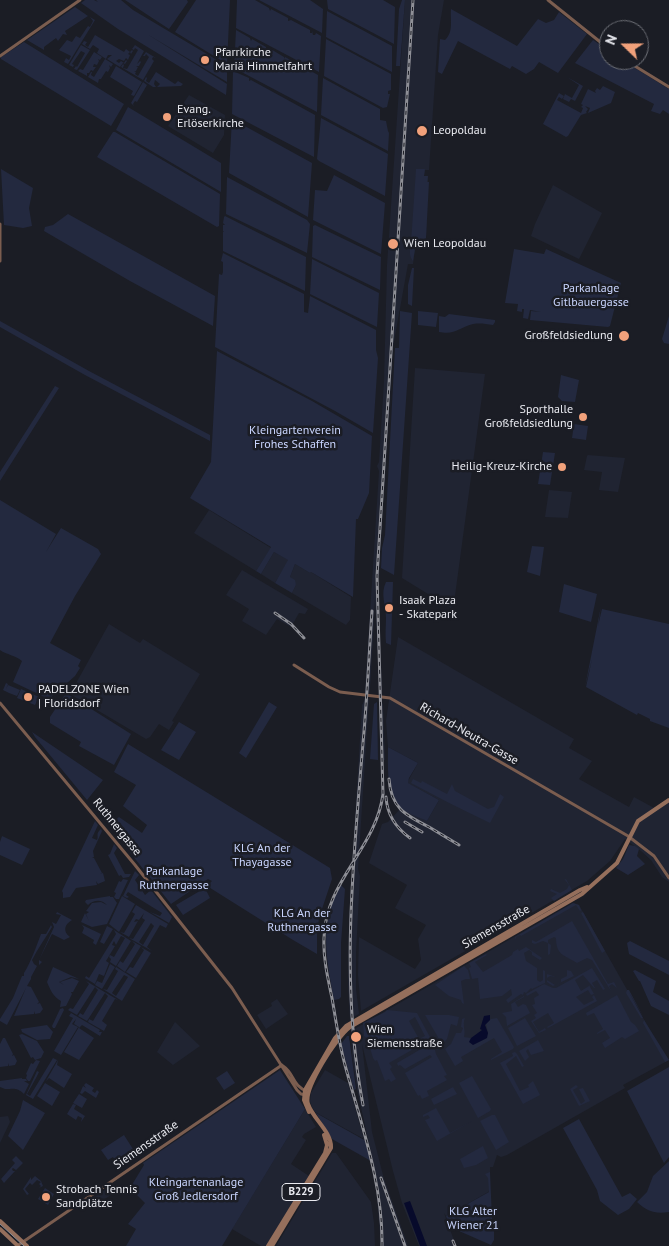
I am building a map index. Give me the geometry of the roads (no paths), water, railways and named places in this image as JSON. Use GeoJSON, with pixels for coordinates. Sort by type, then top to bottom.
{"type":"FeatureCollection","features":[{"type":"Feature","properties":{"kind":"main road","name":"Siemensstraße"},"geometry":{"type":"LineString","coordinates":[[306,1093],[339,1035],[358,1019],[580,890],[589,887],[617,862],[634,826],[640,819],[669,800]]}},
{"type":"Feature","properties":{"kind":"main road","name":"B229"},"geometry":{"type":"LineString","coordinates":[[270,1246],[329,1148],[330,1140],[309,1106],[306,1093]]}},
{"type":"Feature","properties":{"kind":"main road"},"geometry":{"type":"LineString","coordinates":[[0,1221],[27,1246]]}},
{"type":"Feature","properties":{"kind":"main road"},"geometry":{"type":"LineString","coordinates":[[0,1229],[17,1246]]}},
{"type":"Feature","properties":{"kind":"street"},"geometry":{"type":"LineString","coordinates":[[0,56],[80,0]]}},
{"type":"Feature","properties":{"kind":"street"},"geometry":{"type":"LineString","coordinates":[[548,0],[599,41]]}},
{"type":"Feature","properties":{"kind":"street"},"geometry":{"type":"LineString","coordinates":[[641,70],[669,87]]}},
{"type":"Feature","properties":{"kind":"street"},"geometry":{"type":"LineString","coordinates":[[0,224],[0,261]]}},
{"type":"Feature","properties":{"kind":"street","name":"Richard-Neutra-Gasse"},"geometry":{"type":"LineString","coordinates":[[294,665],[318,681],[340,692],[390,698],[630,837],[654,856],[669,878]]}},
{"type":"Feature","properties":{"kind":"street","name":"Ruthnergasse"},"geometry":{"type":"LineString","coordinates":[[0,703],[129,857],[232,988],[297,1090],[306,1093]]}},
{"type":"Feature","properties":{"kind":"street","name":"Siemensstraße"},"geometry":{"type":"LineString","coordinates":[[17,1246],[282,1065]]}},
{"type":"Feature","properties":{"kind":"tram line"},"geometry":{"type":"LineString","coordinates":[[0,1224],[24,1246]]}},
{"type":"Feature","properties":{"kind":"railway"},"geometry":{"type":"LineString","coordinates":[[382,1246],[379,1199],[375,1177],[341,1048],[326,968],[324,938],[327,918],[333,899],[371,832],[383,794],[377,576],[413,0]]}},
{"type":"Feature","properties":{"kind":"railway"},"geometry":{"type":"LineString","coordinates":[[363,1105],[356,1060],[350,970],[353,879],[372,611]]}},
{"type":"Feature","properties":{"kind":"railway"},"geometry":{"type":"LineString","coordinates":[[275,613],[291,624],[304,638]]}},
{"type":"Feature","properties":{"kind":"railway"},"geometry":{"type":"LineString","coordinates":[[389,779],[390,789],[396,804],[406,814],[459,845]]}},
{"type":"Feature","properties":{"kind":"railway"},"geometry":{"type":"LineString","coordinates":[[386,797],[388,809],[393,820],[400,830],[410,838]]}},
{"type":"Feature","properties":{"kind":"railway"},"geometry":{"type":"LineString","coordinates":[[405,822],[422,832]]}},
{"type":"Feature","properties":{"kind":"railway"},"geometry":{"type":"LineString","coordinates":[[381,1178],[405,1246]]}},
{"type":"Feature","properties":{"kind":"railway"},"geometry":{"type":"LineString","coordinates":[[453,1241],[455,1246]]}},
{"type":"Feature","properties":{"kind":"place","name":"Pfarrkirche Mariä Himmelfahrt"},"geometry":{"type":"Point","coordinates":[205,60]}},
{"type":"Feature","properties":{"kind":"place","name":"Evang. Erlöserkirche"},"geometry":{"type":"Point","coordinates":[167,117]}},
{"type":"Feature","properties":{"kind":"place","name":"Leopoldau"},"geometry":{"type":"Point","coordinates":[422,131]}},
{"type":"Feature","properties":{"kind":"place","name":"Wien Leopoldau"},"geometry":{"type":"Point","coordinates":[393,244]}},
{"type":"Feature","properties":{"kind":"place","name":"Großfeldsiedlung"},"geometry":{"type":"Point","coordinates":[624,336]}},
{"type":"Feature","properties":{"kind":"place","name":"Sporthalle Großfeldsiedlung"},"geometry":{"type":"Point","coordinates":[583,417]}},
{"type":"Feature","properties":{"kind":"place","name":"Heilig-Kreuz-Kirche"},"geometry":{"type":"Point","coordinates":[562,467]}},
{"type":"Feature","properties":{"kind":"place","name":"Isaak Plaza - Skatepark"},"geometry":{"type":"Point","coordinates":[389,608]}},
{"type":"Feature","properties":{"kind":"place","name":"PADELZONE Wien | Floridsdorf"},"geometry":{"type":"Point","coordinates":[28,697]}},
{"type":"Feature","properties":{"kind":"place","name":"Wien Siemensstraße"},"geometry":{"type":"Point","coordinates":[356,1037]}},
{"type":"Feature","properties":{"kind":"place","name":"Strobach Tennis Sandplätze"},"geometry":{"type":"Point","coordinates":[46,1197]}},
{"type":"Feature","properties":{"kind":"park label","name":"Parkanlage Gitlbauergasse"},"geometry":{"type":"Point","coordinates":[591,296]}},
{"type":"Feature","properties":{"kind":"park label","name":"Kleingartenverein Frohes Schaffen"},"geometry":{"type":"Point","coordinates":[295,438]}},
{"type":"Feature","properties":{"kind":"park label","name":"KLG An der Thayagasse"},"geometry":{"type":"Point","coordinates":[262,856]}},
{"type":"Feature","properties":{"kind":"park label","name":"Parkanlage Ruthnergasse"},"geometry":{"type":"Point","coordinates":[174,879]}},
{"type":"Feature","properties":{"kind":"park label","name":"KLG An der Ruthnergasse"},"geometry":{"type":"Point","coordinates":[302,921]}},
{"type":"Feature","properties":{"kind":"park label","name":"Kleingartenanlage Groß Jedlersdorf"},"geometry":{"type":"Point","coordinates":[196,1190]}},
{"type":"Feature","properties":{"kind":"park label","name":"KLG Alter Wiener 21"},"geometry":{"type":"Point","coordinates":[473,1219]}}]}
